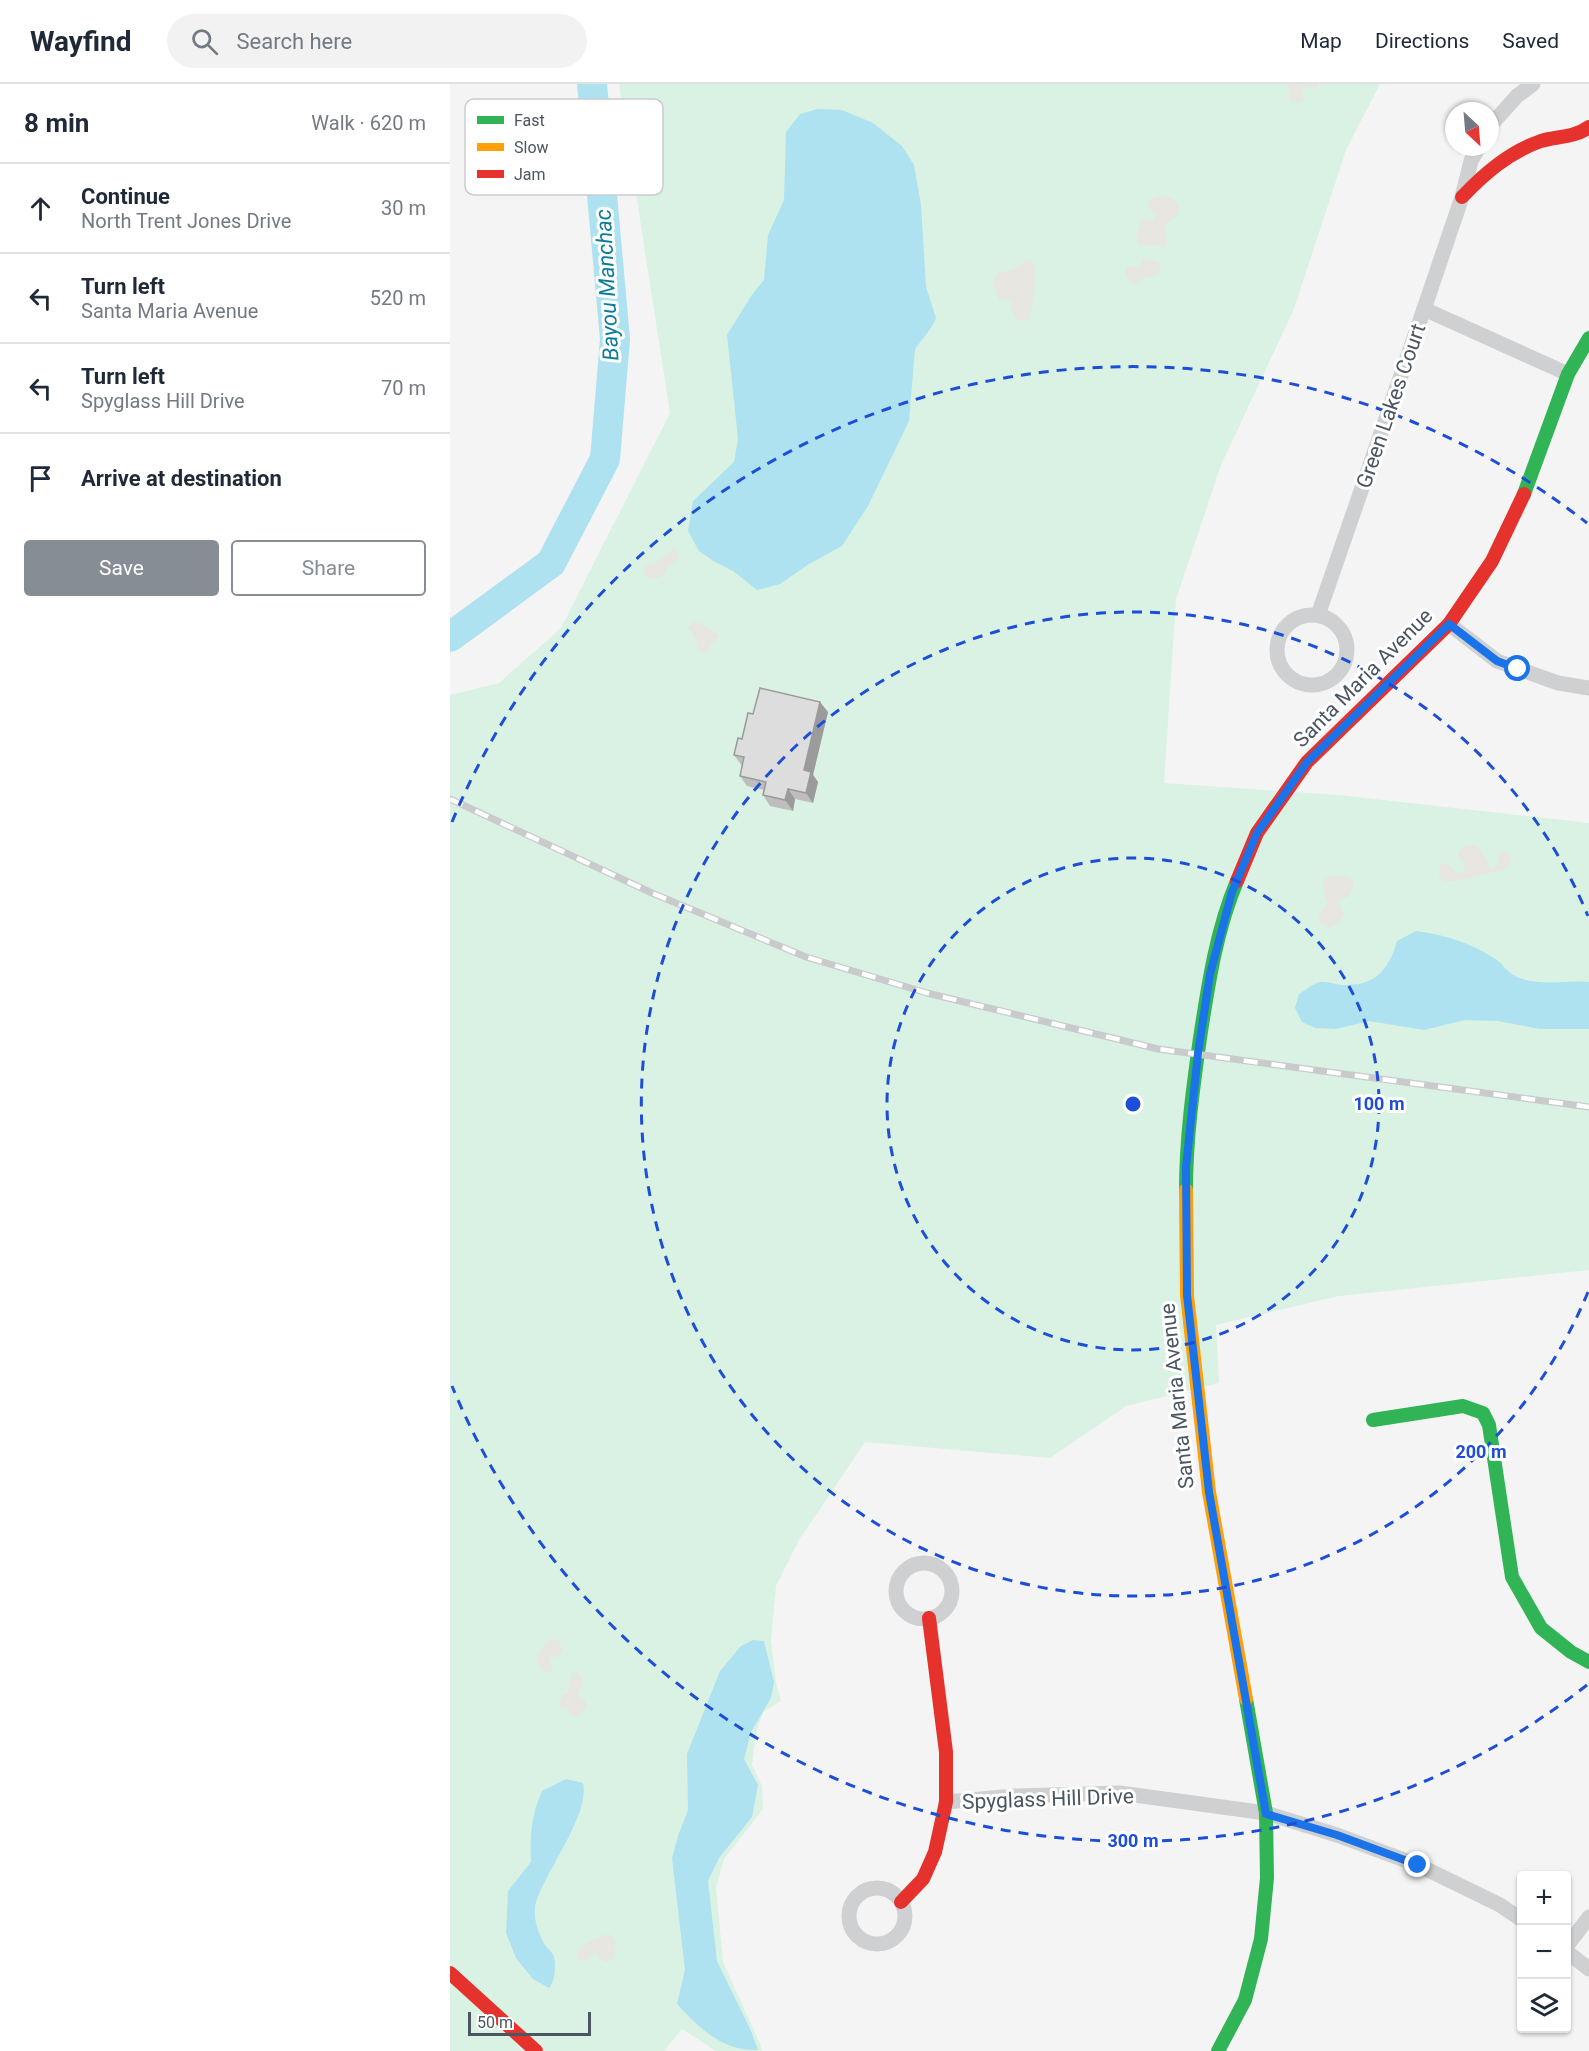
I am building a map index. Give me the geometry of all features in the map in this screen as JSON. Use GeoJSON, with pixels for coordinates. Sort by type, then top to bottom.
{"type":"FeatureCollection","features":[{"type":"Feature","properties":{"kind":"street"},"geometry":{"type":"LineString","coordinates":[[1499,116],[1517,96],[1533,84]]}},
{"type":"Feature","properties":{"kind":"street","name":"Green Lakes Court"},"geometry":{"type":"LineString","coordinates":[[1462,197],[1481,176],[1515,152],[1542,141],[1584,131],[1589,127]]}},
{"type":"Feature","properties":{"kind":"street","name":"Green Lakes Court"},"geometry":{"type":"LineString","coordinates":[[1318,615],[1424,309],[1474,156]]}},
{"type":"Feature","properties":{"kind":"street"},"geometry":{"type":"LineString","coordinates":[[1424,309],[1568,374]]}},
{"type":"Feature","properties":{"kind":"street","name":"Santa Maria Avenue"},"geometry":{"type":"LineString","coordinates":[[1218,2051],[1245,2000],[1261,1939],[1267,1878],[1266,1814],[1209,1492],[1187,1295],[1186,1167],[1196,1062],[1210,974],[1232,892],[1257,833],[1307,762],[1449,624],[1492,561],[1521,502],[1568,374],[1589,338]]}},
{"type":"Feature","properties":{"kind":"street"},"geometry":{"type":"LineString","coordinates":[[1318,615],[1338,626],[1345,637],[1346,660],[1341,670],[1332,679],[1309,686],[1288,677],[1281,668],[1276,646],[1286,625],[1296,618],[1318,615]]}},
{"type":"Feature","properties":{"kind":"street"},"geometry":{"type":"LineString","coordinates":[[1449,624],[1497,661],[1558,683],[1589,688]]}},
{"type":"Feature","properties":{"kind":"street"},"geometry":{"type":"LineString","coordinates":[[1373,1420],[1463,1406],[1483,1413],[1489,1425],[1512,1577],[1541,1628],[1571,1652],[1589,1662]]}},
{"type":"Feature","properties":{"kind":"street"},"geometry":{"type":"LineString","coordinates":[[901,1902],[923,1879],[935,1852],[946,1802],[946,1752],[929,1618]]}},
{"type":"Feature","properties":{"kind":"street","name":"Spyglass Hill Drive"},"geometry":{"type":"LineString","coordinates":[[946,1802],[1015,1796],[1120,1792],[1266,1814],[1337,1835],[1418,1865],[1500,1905],[1517,1917]]}},
{"type":"Feature","properties":{"kind":"street"},"geometry":{"type":"LineString","coordinates":[[1571,1942],[1589,1917]]}},
{"type":"Feature","properties":{"kind":"street"},"geometry":{"type":"LineString","coordinates":[[1571,1953],[1589,1969]]}},
{"type":"Feature","properties":{"kind":"street"},"geometry":{"type":"LineString","coordinates":[[450,1974],[536,2051]]}},
{"type":"Feature","properties":{"kind":"green space"},"geometry":{"type":"Polygon","coordinates":[[[619,84],[1380,84],[1346,150],[1294,309],[1221,465],[1176,599],[1164,783],[1338,795],[1589,823],[1589,1270],[1339,1296],[1216,1325],[1219,1383],[1126,1406],[1050,1458],[865,1442],[799,1540],[776,1586],[771,1640],[776,1683],[781,1701],[763,1712],[757,1729],[752,1765],[762,1786],[763,1809],[724,1859],[716,1888],[723,1962],[762,2051],[716,2051],[682,2029],[664,2051],[450,2051],[450,695],[499,683],[561,628],[670,413],[636,195],[663,195],[663,99],[621,99],[619,84]]]}},
{"type":"Feature","properties":{"kind":"sand"},"geometry":{"type":"Polygon","coordinates":[[[1287,84],[1319,84],[1316,88],[1308,86],[1302,92],[1305,100],[1297,103],[1291,101],[1287,84]]]}},
{"type":"Feature","properties":{"kind":"sand"},"geometry":{"type":"Polygon","coordinates":[[[1159,196],[1171,199],[1180,207],[1177,216],[1166,225],[1165,244],[1163,247],[1138,244],[1136,233],[1140,228],[1140,221],[1144,219],[1153,221],[1156,215],[1147,206],[1151,199],[1159,196]]]}},
{"type":"Feature","properties":{"kind":"sand"},"geometry":{"type":"Polygon","coordinates":[[[1146,259],[1158,262],[1161,270],[1156,276],[1145,277],[1135,285],[1128,279],[1125,270],[1130,266],[1140,268],[1142,261],[1146,259]]]}},
{"type":"Feature","properties":{"kind":"sand"},"geometry":{"type":"Polygon","coordinates":[[[1030,260],[1035,265],[1030,317],[1027,321],[1018,320],[1010,310],[1012,301],[1009,299],[1001,301],[995,291],[994,278],[1000,272],[1009,271],[1030,260]]]}},
{"type":"Feature","properties":{"kind":"sand"},"geometry":{"type":"Polygon","coordinates":[[[673,549],[679,553],[678,558],[662,577],[653,579],[644,575],[645,566],[657,562],[673,549]]]}},
{"type":"Feature","properties":{"kind":"sand"},"geometry":{"type":"Polygon","coordinates":[[[694,622],[718,634],[719,637],[710,645],[708,652],[699,651],[695,637],[688,627],[694,622]]]}},
{"type":"Feature","properties":{"kind":"sand"},"geometry":{"type":"Polygon","coordinates":[[[1474,845],[1481,850],[1491,869],[1497,865],[1500,853],[1504,851],[1508,853],[1511,863],[1507,869],[1451,882],[1444,881],[1439,876],[1440,865],[1447,863],[1457,873],[1462,873],[1465,870],[1458,856],[1459,851],[1466,846],[1474,845]]]}},
{"type":"Feature","properties":{"kind":"sand"},"geometry":{"type":"Polygon","coordinates":[[[1329,876],[1346,876],[1353,880],[1349,897],[1340,899],[1338,902],[1344,915],[1337,924],[1329,928],[1320,923],[1319,916],[1328,903],[1323,886],[1329,876]]]}},
{"type":"Feature","properties":{"kind":"sand"},"geometry":{"type":"Polygon","coordinates":[[[550,1639],[558,1640],[563,1651],[558,1658],[550,1655],[549,1659],[553,1668],[545,1673],[536,1660],[537,1654],[550,1639]]]}},
{"type":"Feature","properties":{"kind":"sand"},"geometry":{"type":"Polygon","coordinates":[[[576,1673],[580,1675],[583,1683],[577,1696],[587,1705],[575,1717],[571,1715],[567,1707],[561,1708],[559,1704],[563,1694],[568,1694],[571,1675],[576,1673]]]}},
{"type":"Feature","properties":{"kind":"sand"},"geometry":{"type":"Polygon","coordinates":[[[609,1934],[616,1943],[614,1957],[608,1962],[603,1961],[594,1952],[586,1961],[578,1960],[576,1955],[585,1944],[609,1934]]]}},
{"type":"Feature","properties":{"kind":"water"},"geometry":{"type":"Polygon","coordinates":[[[818,109],[842,110],[873,123],[902,146],[914,165],[921,205],[926,287],[936,318],[915,349],[909,421],[868,506],[842,546],[809,564],[780,584],[757,590],[733,571],[699,551],[688,531],[693,501],[734,462],[738,439],[727,335],[751,296],[764,280],[768,235],[784,200],[786,132],[800,114],[818,109]]]}},
{"type":"Feature","properties":{"kind":"water"},"geometry":{"type":"Polygon","coordinates":[[[1416,931],[1436,934],[1476,948],[1497,960],[1512,974],[1524,979],[1542,982],[1589,982],[1589,1029],[1540,1029],[1498,1021],[1465,1020],[1424,1030],[1369,1021],[1336,1029],[1315,1028],[1302,1022],[1295,1008],[1299,994],[1320,982],[1355,985],[1372,979],[1385,968],[1397,941],[1416,931]]]}},
{"type":"Feature","properties":{"kind":"water"},"geometry":{"type":"Polygon","coordinates":[[[753,1640],[764,1641],[774,1682],[771,1698],[751,1732],[744,1759],[758,1785],[752,1817],[719,1858],[708,1881],[717,1961],[758,2050],[733,2047],[722,2042],[703,2029],[677,2004],[685,1970],[672,1858],[688,1810],[687,1754],[720,1671],[741,1646],[753,1640]]]}},
{"type":"Feature","properties":{"kind":"water"},"geometry":{"type":"Polygon","coordinates":[[[566,1779],[583,1783],[580,1810],[541,1889],[535,1907],[535,1919],[540,1936],[555,1960],[554,1978],[549,1988],[533,1979],[516,1958],[506,1933],[508,1891],[531,1862],[532,1826],[542,1791],[566,1779]]]}},
{"type":"Feature","properties":{"kind":"building"},"geometry":{"type":"Polygon","coordinates":[[[760,688],[820,702],[804,770],[811,772],[806,793],[788,789],[785,800],[763,795],[766,782],[740,776],[744,757],[734,755],[738,738],[742,739],[748,713],[753,714],[760,688]]]}},
{"type":"Feature","properties":{"kind":"waterway","name":"Bayou Manchac"},"geometry":{"type":"LineString","coordinates":[[592,84],[593,99]]}},
{"type":"Feature","properties":{"kind":"waterway","name":"Bayou Manchac"},"geometry":{"type":"LineString","coordinates":[[450,637],[551,563],[605,459],[615,339],[602,195]]}},
{"type":"Feature","properties":{"kind":"railway"},"geometry":{"type":"LineString","coordinates":[[450,799],[652,893],[806,957],[927,993],[1158,1049],[1589,1107]]}},
{"type":"Feature","properties":{"kind":"traffic: fast"},"geometry":{"type":"LineString","coordinates":[[1524,494],[1568,374],[1589,338]]}},
{"type":"Feature","properties":{"kind":"traffic: fast"},"geometry":{"type":"LineString","coordinates":[[1186,1190],[1190,1114],[1206,999],[1223,919],[1237,881]]}},
{"type":"Feature","properties":{"kind":"traffic: fast"},"geometry":{"type":"LineString","coordinates":[[1373,1420],[1463,1406],[1483,1413],[1489,1425],[1512,1577],[1541,1628],[1571,1652],[1589,1662]]}},
{"type":"Feature","properties":{"kind":"traffic: fast"},"geometry":{"type":"LineString","coordinates":[[1218,2051],[1245,2000],[1261,1939],[1267,1878],[1266,1813],[1246,1699]]}},
{"type":"Feature","properties":{"kind":"traffic: slow"},"geometry":{"type":"LineString","coordinates":[[1186,1190],[1187,1295],[1209,1492],[1246,1699]]}},
{"type":"Feature","properties":{"kind":"traffic: jam"},"geometry":{"type":"LineString","coordinates":[[1462,197],[1488,172],[1518,151],[1541,141],[1571,135],[1589,127]]}},
{"type":"Feature","properties":{"kind":"traffic: jam"},"geometry":{"type":"LineString","coordinates":[[1237,881],[1257,833],[1307,762],[1449,624],[1492,561],[1524,494]]}},
{"type":"Feature","properties":{"kind":"traffic: jam"},"geometry":{"type":"LineString","coordinates":[[901,1902],[923,1879],[935,1852],[946,1802],[946,1752],[929,1618]]}},
{"type":"Feature","properties":{"kind":"traffic: jam"},"geometry":{"type":"LineString","coordinates":[[450,1973],[536,2051]]}},
{"type":"Feature","properties":{"kind":"route"},"geometry":{"type":"LineString","coordinates":[[1418,1865],[1337,1835],[1266,1814],[1209,1492],[1187,1295],[1186,1167],[1195,1073],[1210,974],[1232,892],[1257,833],[1307,762],[1449,624],[1497,661],[1518,669]]}}]}
